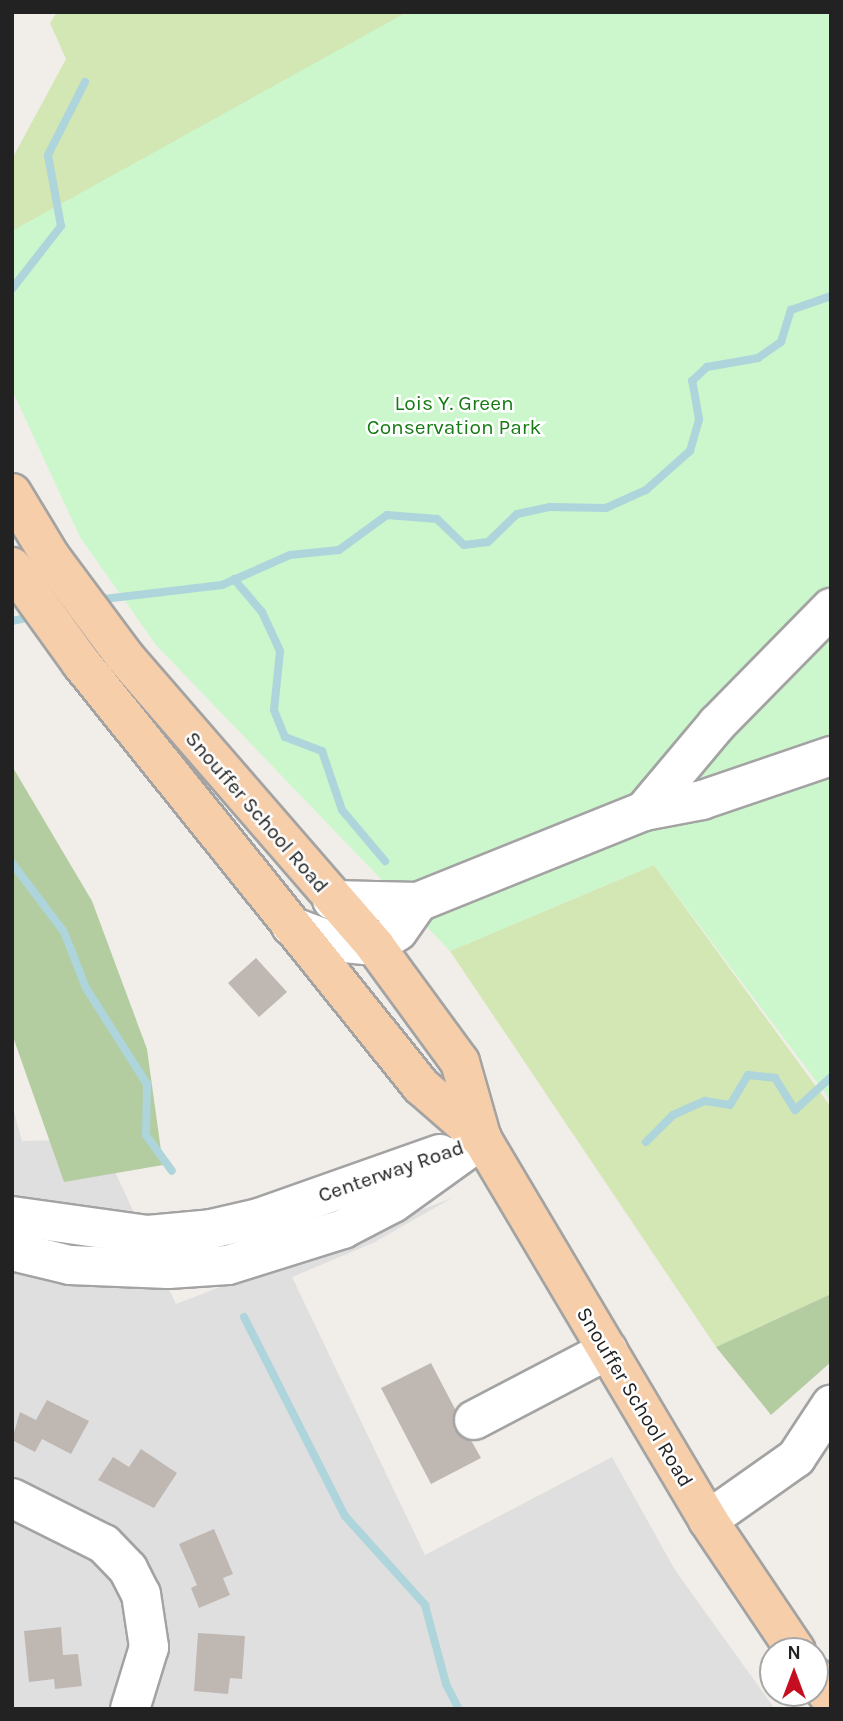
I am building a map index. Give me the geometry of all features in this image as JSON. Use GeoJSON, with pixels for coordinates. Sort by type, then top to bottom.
{"type":"FeatureCollection","features":[{"type":"Feature","properties":{"kind":"main road","name":"Snouffer School Road"},"geometry":{"type":"LineString","coordinates":[[12,493],[50,556],[125,657],[332,900],[375,946],[460,1062],[482,1139],[708,1520],[787,1637]]}},
{"type":"Feature","properties":{"kind":"main road","name":"Snouffer School Road"},"geometry":{"type":"LineString","coordinates":[[12,567],[81,663],[421,1086],[482,1139]]}},
{"type":"Feature","properties":{"kind":"street"},"geometry":{"type":"LineString","coordinates":[[644,811],[717,724],[831,608]]}},
{"type":"Feature","properties":{"kind":"street"},"geometry":{"type":"LineString","coordinates":[[332,900],[418,902],[644,811],[702,800],[831,755]]}},
{"type":"Feature","properties":{"kind":"street"},"geometry":{"type":"LineString","coordinates":[[291,926],[334,942],[375,946],[398,931],[418,902]]}},
{"type":"Feature","properties":{"kind":"street","name":"Centerway Road"},"geometry":{"type":"LineString","coordinates":[[12,1216],[148,1235],[211,1229],[259,1217],[482,1139]]}},
{"type":"Feature","properties":{"kind":"street","name":"Centerway Road"},"geometry":{"type":"LineString","coordinates":[[12,1251],[70,1265],[168,1269],[228,1265],[343,1229],[393,1203],[482,1139]]}},
{"type":"Feature","properties":{"kind":"street"},"geometry":{"type":"LineString","coordinates":[[474,1420],[608,1350]]}},
{"type":"Feature","properties":{"kind":"street"},"geometry":{"type":"LineString","coordinates":[[708,1520],[796,1458],[831,1405]]}},
{"type":"Feature","properties":{"kind":"street"},"geometry":{"type":"LineString","coordinates":[[12,1498],[104,1544],[128,1569],[141,1594],[149,1647],[130,1709]]}},
{"type":"Feature","properties":{"kind":"shaded area"},"geometry":{"type":"Polygon","coordinates":[[[12,1104],[22,1141],[100,1139],[176,1304],[452,1198],[373,1243],[292,1277],[425,1555],[612,1457],[675,1570],[759,1687],[759,1707],[775,1709],[12,1709],[12,1104]]]}},
{"type":"Feature","properties":{"kind":"green space"},"geometry":{"type":"Polygon","coordinates":[[[57,12],[816,12],[12,390],[12,159],[66,59],[50,23],[57,12]]]}},
{"type":"Feature","properties":{"kind":"green space","name":"Lois Y. Green Conservation Park"},"geometry":{"type":"Polygon","coordinates":[[[407,12],[831,12],[831,1101],[654,865],[450,951],[156,645],[80,537],[12,390],[12,231],[407,12]]]}},
{"type":"Feature","properties":{"kind":"green space"},"geometry":{"type":"Polygon","coordinates":[[[12,766],[92,901],[147,1049],[163,1165],[64,1182],[12,1034],[12,766]]]}},
{"type":"Feature","properties":{"kind":"green space"},"geometry":{"type":"Polygon","coordinates":[[[654,865],[831,1107],[831,1294],[716,1347],[450,951],[654,865]]]}},
{"type":"Feature","properties":{"kind":"green space"},"geometry":{"type":"Polygon","coordinates":[[[831,1294],[831,1362],[771,1415],[716,1347],[831,1294]]]}},
{"type":"Feature","properties":{"kind":"building"},"geometry":{"type":"Polygon","coordinates":[[[256,958],[287,992],[259,1017],[228,983],[256,958]]]}},
{"type":"Feature","properties":{"kind":"building"},"geometry":{"type":"Polygon","coordinates":[[[431,1363],[455,1409],[454,1429],[472,1442],[481,1458],[431,1484],[381,1388],[431,1363]]]}},
{"type":"Feature","properties":{"kind":"building"},"geometry":{"type":"Polygon","coordinates":[[[47,1400],[89,1421],[71,1454],[42,1439],[35,1452],[12,1440],[20,1412],[36,1420],[47,1400]]]}},
{"type":"Feature","properties":{"kind":"building"},"geometry":{"type":"Polygon","coordinates":[[[141,1449],[177,1473],[154,1508],[98,1480],[113,1457],[129,1467],[141,1449]]]}},
{"type":"Feature","properties":{"kind":"building"},"geometry":{"type":"Polygon","coordinates":[[[214,1529],[233,1574],[223,1578],[230,1595],[199,1608],[191,1588],[197,1585],[179,1544],[214,1529]]]}},
{"type":"Feature","properties":{"kind":"building"},"geometry":{"type":"Polygon","coordinates":[[[61,1627],[63,1655],[78,1654],[82,1686],[55,1689],[54,1679],[29,1682],[24,1631],[61,1627]]]}},
{"type":"Feature","properties":{"kind":"building"},"geometry":{"type":"Polygon","coordinates":[[[198,1633],[245,1636],[242,1679],[230,1678],[228,1694],[194,1691],[198,1633]]]}},
{"type":"Feature","properties":{"kind":"waterway"},"geometry":{"type":"LineString","coordinates":[[12,289],[61,226],[48,155],[85,82]]}},
{"type":"Feature","properties":{"kind":"waterway"},"geometry":{"type":"LineString","coordinates":[[95,600],[222,585],[290,555],[339,550],[387,515],[437,519],[464,545],[488,542],[517,514],[550,507],[606,508],[646,490],[690,451],[699,419],[692,381],[707,367],[758,358],[781,342],[791,310],[831,296]]}},
{"type":"Feature","properties":{"kind":"waterway"},"geometry":{"type":"LineString","coordinates":[[234,579],[262,612],[280,651],[274,710],[285,737],[322,751],[342,810],[385,861]]}},
{"type":"Feature","properties":{"kind":"waterway"},"geometry":{"type":"LineString","coordinates":[[12,621],[36,616]]}},
{"type":"Feature","properties":{"kind":"waterway"},"geometry":{"type":"LineString","coordinates":[[12,863],[64,932],[86,988],[147,1084],[146,1135],[172,1171]]}},
{"type":"Feature","properties":{"kind":"waterway"},"geometry":{"type":"LineString","coordinates":[[646,1142],[673,1115],[705,1101],[730,1105],[748,1075],[775,1078],[795,1110],[831,1077]]}},
{"type":"Feature","properties":{"kind":"waterway"},"geometry":{"type":"LineString","coordinates":[[244,1317],[345,1516],[425,1605],[446,1684],[459,1709]]}}]}
